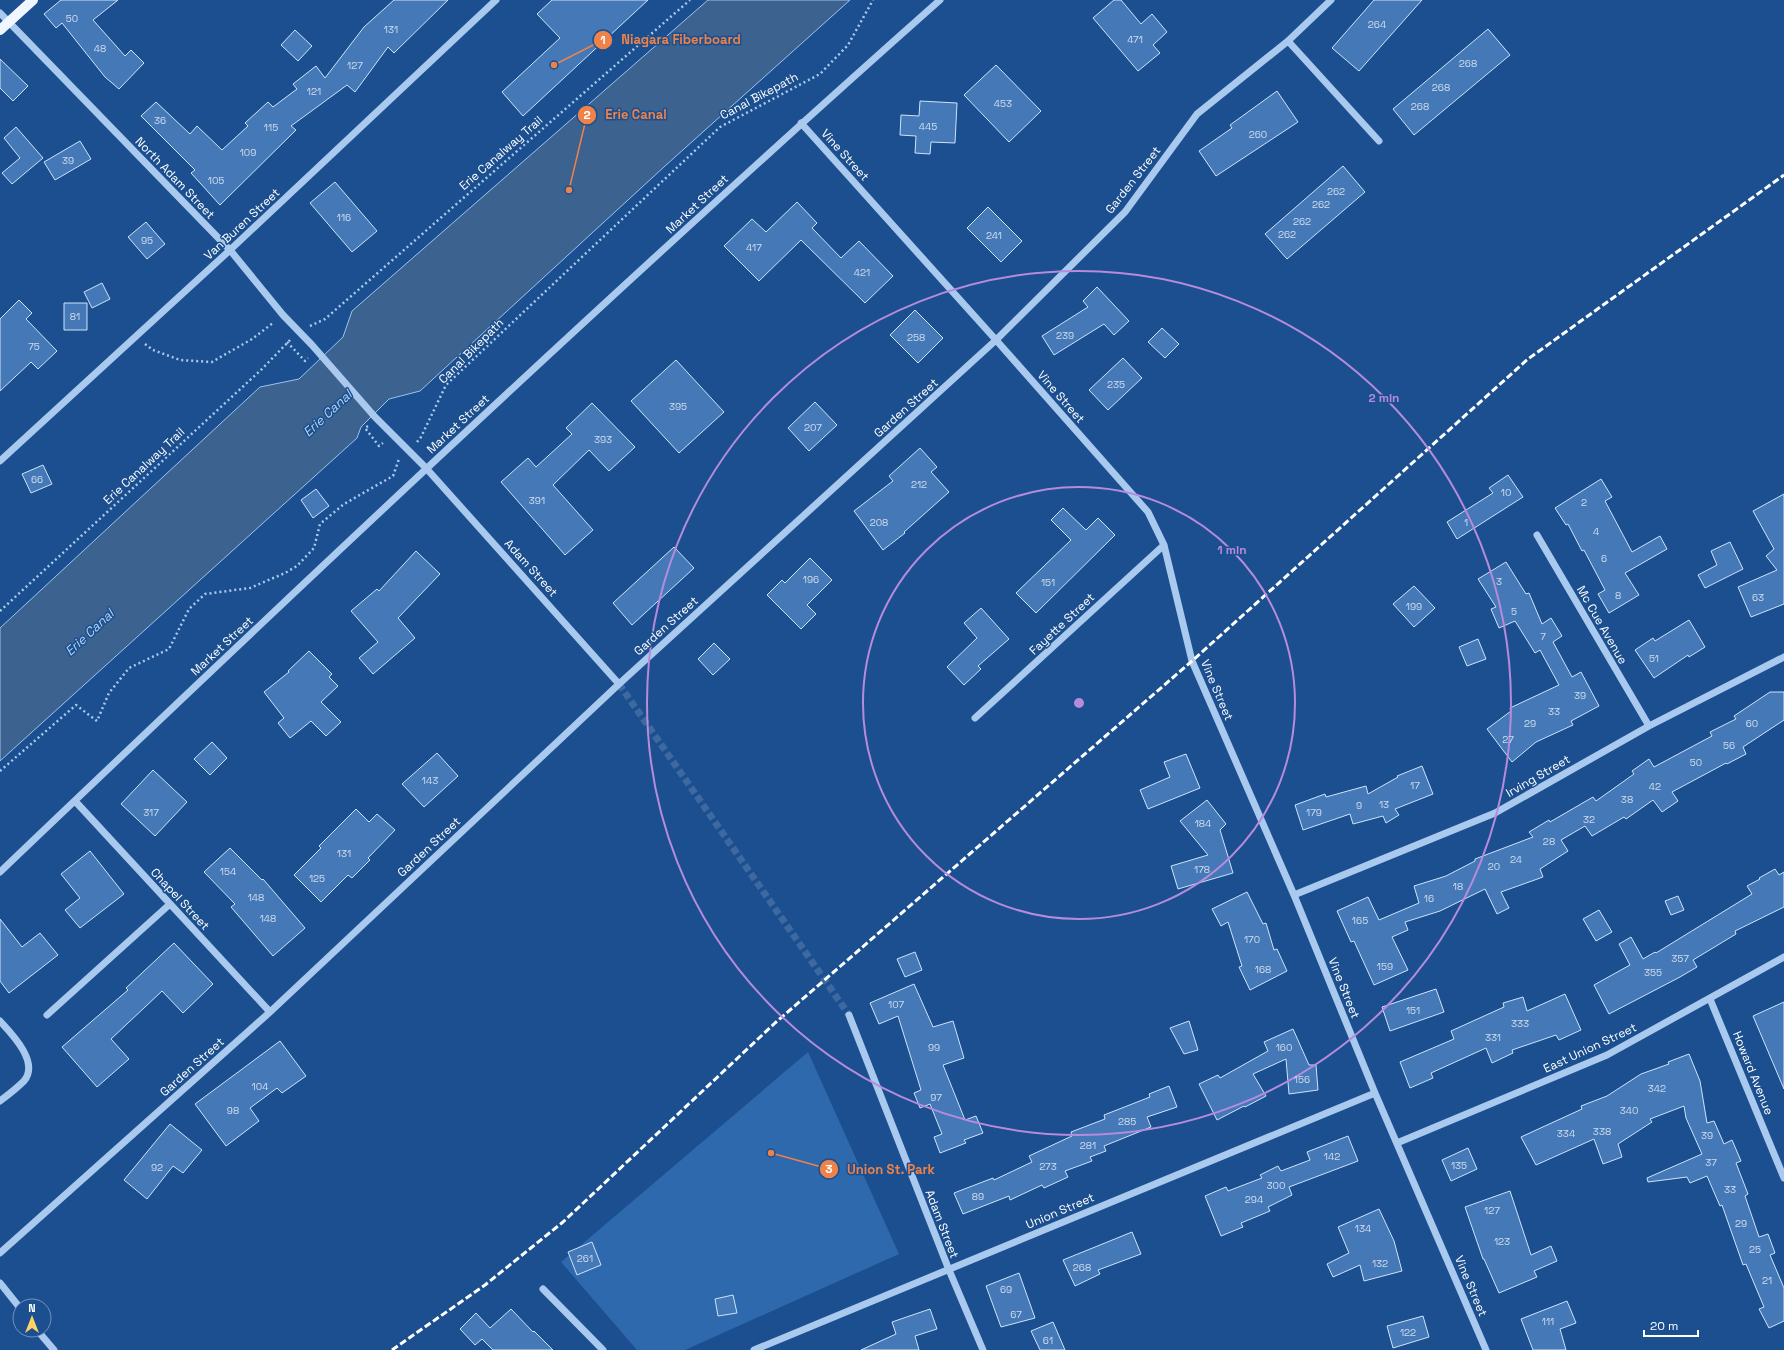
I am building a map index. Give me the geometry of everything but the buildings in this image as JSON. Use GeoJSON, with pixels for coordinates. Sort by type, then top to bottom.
{"type":"FeatureCollection","features":[{"type":"Feature","properties":{"kind":"main road"},"geometry":{"type":"LineString","coordinates":[[0,30],[33,0]]}},
{"type":"Feature","properties":{"kind":"street","name":"Van Buren Street"},"geometry":{"type":"LineString","coordinates":[[0,461],[230,250],[496,0]]}},
{"type":"Feature","properties":{"kind":"street","name":"Market Street"},"geometry":{"type":"LineString","coordinates":[[0,872],[426,468],[801,123],[940,0]]}},
{"type":"Feature","properties":{"kind":"street","name":"Garden Street"},"geometry":{"type":"LineString","coordinates":[[0,1253],[270,1012],[619,684],[996,340],[1125,212],[1197,114],[1288,41],[1331,0]]}},
{"type":"Feature","properties":{"kind":"street","name":"North Adam Street"},"geometry":{"type":"LineString","coordinates":[[0,13],[230,250],[283,315],[300,331],[375,417],[426,468]]}},
{"type":"Feature","properties":{"kind":"street"},"geometry":{"type":"LineString","coordinates":[[1288,41],[1378,141]]}},
{"type":"Feature","properties":{"kind":"street","name":"Vine Street"},"geometry":{"type":"LineString","coordinates":[[801,123],[1148,512],[1164,545],[1192,661],[1294,895],[1375,1093],[1486,1350]]}},
{"type":"Feature","properties":{"kind":"street","name":"Adam Street"},"geometry":{"type":"LineString","coordinates":[[426,468],[619,684]]}},
{"type":"Feature","properties":{"kind":"street","name":"Mc Cue Avenue"},"geometry":{"type":"LineString","coordinates":[[1536,536],[1649,726]]}},
{"type":"Feature","properties":{"kind":"street","name":"Fayette Street"},"geometry":{"type":"LineString","coordinates":[[975,718],[1164,545]]}},
{"type":"Feature","properties":{"kind":"street","name":"Irving Street"},"geometry":{"type":"LineString","coordinates":[[1294,895],[1496,813],[1649,726],[1784,657]]}},
{"type":"Feature","properties":{"kind":"street","name":"Chapel Street"},"geometry":{"type":"LineString","coordinates":[[75,801],[270,1012]]}},
{"type":"Feature","properties":{"kind":"street"},"geometry":{"type":"LineString","coordinates":[[47,1015],[170,904]]}},
{"type":"Feature","properties":{"kind":"street","name":"East Union Street"},"geometry":{"type":"LineString","coordinates":[[1397,1143],[1607,1055],[1784,957]]}},
{"type":"Feature","properties":{"kind":"street","name":"Howard Avenue"},"geometry":{"type":"LineString","coordinates":[[1710,999],[1784,1178]]}},
{"type":"Feature","properties":{"kind":"street","name":"Adam Street"},"geometry":{"type":"LineString","coordinates":[[849,1014],[948,1270],[983,1350]]}},
{"type":"Feature","properties":{"kind":"street"},"geometry":{"type":"LineString","coordinates":[[0,1021],[18,1041],[28,1060],[28,1071],[25,1080],[0,1101]]}},
{"type":"Feature","properties":{"kind":"street","name":"Union Street"},"geometry":{"type":"LineString","coordinates":[[754,1350],[1375,1093]]}},
{"type":"Feature","properties":{"kind":"street"},"geometry":{"type":"LineString","coordinates":[[0,1283],[12,1298]]}},
{"type":"Feature","properties":{"kind":"street"},"geometry":{"type":"LineString","coordinates":[[543,1289],[603,1350]]}},
{"type":"Feature","properties":{"kind":"street"},"geometry":{"type":"LineString","coordinates":[[44,1338],[54,1350]]}},
{"type":"Feature","properties":{"kind":"path","name":"Erie Canalway Trail"},"geometry":{"type":"LineString","coordinates":[[325,319],[690,0]]}},
{"type":"Feature","properties":{"kind":"path","name":"Canal Bikepath"},"geometry":{"type":"LineString","coordinates":[[0,771],[76,705],[97,721],[109,693],[129,668],[170,649],[189,609],[205,594],[250,588],[285,573],[297,566],[314,548],[320,524],[344,504],[393,476],[399,460],[410,452],[421,437],[446,385],[720,127],[820,74],[848,45],[873,0]]}},
{"type":"Feature","properties":{"kind":"path"},"geometry":{"type":"LineString","coordinates":[[136,336],[153,350],[180,360],[212,362],[252,339],[283,315]]}},
{"type":"Feature","properties":{"kind":"path","name":"Erie Canalway Trail"},"geometry":{"type":"LineString","coordinates":[[0,611],[262,369],[287,342],[300,331]]}},
{"type":"Feature","properties":{"kind":"path"},"geometry":{"type":"LineString","coordinates":[[287,342],[305,361]]}},
{"type":"Feature","properties":{"kind":"path"},"geometry":{"type":"LineString","coordinates":[[365,428],[379,446]]}},
{"type":"Feature","properties":{"kind":"shaded area"},"geometry":{"type":"Polygon","coordinates":[[[808,1052],[899,1254],[685,1350],[637,1350],[561,1262],[808,1052]]]}},
{"type":"Feature","properties":{"kind":"water"},"geometry":{"type":"Polygon","coordinates":[[[708,0],[850,0],[665,166],[420,391],[389,399],[361,427],[357,438],[0,761],[0,628],[260,387],[299,379],[343,337],[352,311],[708,0]]]}},
{"type":"Feature","properties":{"kind":"tunnel"},"geometry":{"type":"LineString","coordinates":[[619,684],[849,1015]]}},
{"type":"Feature","properties":{"kind":"railway"},"geometry":{"type":"LineString","coordinates":[[392,1350],[485,1285],[563,1222],[775,1023],[1192,661],[1528,359],[1784,175]]}},
{"type":"Feature","properties":{"kind":"place","name":"Niagara Fiberboard"},"geometry":{"type":"Point","coordinates":[554,65]}},
{"type":"Feature","properties":{"kind":"place","name":"Erie Canal"},"geometry":{"type":"Point","coordinates":[569,190]}},
{"type":"Feature","properties":{"kind":"place","name":"Union St. Park"},"geometry":{"type":"Point","coordinates":[771,1153]}}]}
